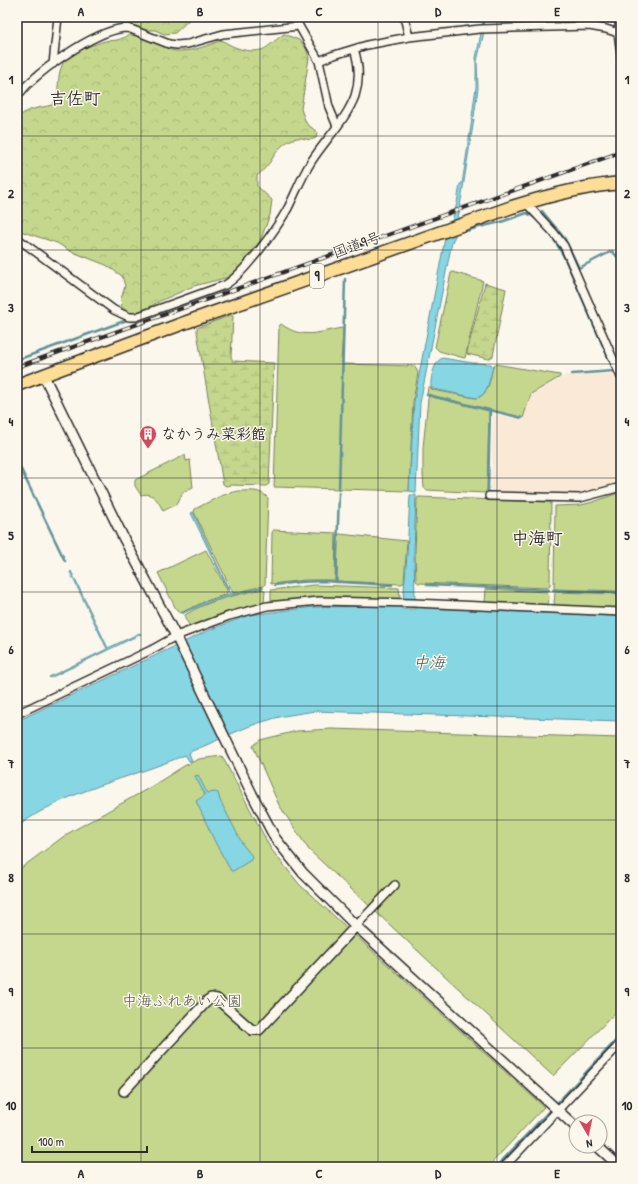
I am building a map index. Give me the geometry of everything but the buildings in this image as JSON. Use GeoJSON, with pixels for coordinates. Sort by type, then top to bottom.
{"type":"FeatureCollection","features":[{"type":"Feature","properties":{"kind":"highway","name":"国道9号"},"geometry":{"type":"LineString","coordinates":[[17,385],[184,323],[526,202],[577,190],[621,183]]}},
{"type":"Feature","properties":{"kind":"street"},"geometry":{"type":"LineString","coordinates":[[53,64],[58,17]]}},
{"type":"Feature","properties":{"kind":"street"},"geometry":{"type":"LineString","coordinates":[[296,17],[299,26],[319,61],[329,107],[337,126]]}},
{"type":"Feature","properties":{"kind":"street"},"geometry":{"type":"LineString","coordinates":[[404,17],[409,37]]}},
{"type":"Feature","properties":{"kind":"street"},"geometry":{"type":"LineString","coordinates":[[620,17],[618,33],[621,54]]}},
{"type":"Feature","properties":{"kind":"street"},"geometry":{"type":"LineString","coordinates":[[17,97],[26,86],[66,55],[104,33],[121,28],[128,28],[169,44],[177,45],[188,44],[223,34],[299,26]]}},
{"type":"Feature","properties":{"kind":"street"},"geometry":{"type":"LineString","coordinates":[[319,61],[354,48],[380,42],[409,37],[480,29],[589,26],[618,33]]}},
{"type":"Feature","properties":{"kind":"street"},"geometry":{"type":"LineString","coordinates":[[17,238],[114,310],[130,317],[136,317],[225,285],[242,271],[284,215],[303,175],[348,111],[358,86],[358,67],[354,48]]}},
{"type":"Feature","properties":{"kind":"street"},"geometry":{"type":"LineString","coordinates":[[526,202],[564,246],[621,377]]}},
{"type":"Feature","properties":{"kind":"street"},"geometry":{"type":"LineString","coordinates":[[44,376],[124,539],[177,638],[252,794],[275,838],[303,873],[356,926],[568,1119]]}},
{"type":"Feature","properties":{"kind":"street"},"geometry":{"type":"LineString","coordinates":[[489,496],[580,498],[621,487]]}},
{"type":"Feature","properties":{"kind":"street"},"geometry":{"type":"LineString","coordinates":[[17,714],[177,638],[229,616],[267,606],[319,601],[414,603],[621,612]]}},
{"type":"Feature","properties":{"kind":"street"},"geometry":{"type":"LineString","coordinates":[[124,1091],[211,998],[217,999],[252,1030],[259,1030],[395,885]]}},
{"type":"Feature","properties":{"kind":"street"},"geometry":{"type":"LineString","coordinates":[[504,1167],[621,1043]]}},
{"type":"Feature","properties":{"kind":"street"},"geometry":{"type":"LineString","coordinates":[[606,1154],[620,1167]]}},
{"type":"Feature","properties":{"kind":"shaded area"},"geometry":{"type":"Polygon","coordinates":[[[616,374],[621,385],[621,482],[579,495],[491,493],[493,414],[523,420],[531,395],[566,375],[616,374]]]}},
{"type":"Feature","properties":{"kind":"green space"},"geometry":{"type":"Polygon","coordinates":[[[115,17],[192,17],[175,33],[164,34],[155,30],[142,30],[115,17]]]}},
{"type":"Feature","properties":{"kind":"green space"},"geometry":{"type":"Polygon","coordinates":[[[284,34],[299,40],[306,48],[309,58],[301,109],[306,123],[317,132],[316,138],[310,140],[297,138],[288,141],[281,147],[267,166],[257,176],[257,186],[272,200],[270,215],[260,241],[241,266],[229,277],[194,286],[160,301],[139,313],[129,313],[122,308],[121,299],[125,286],[122,276],[106,265],[70,251],[57,243],[17,230],[17,118],[30,110],[52,105],[57,94],[59,75],[63,63],[68,57],[80,50],[97,44],[132,35],[150,39],[176,51],[196,49],[222,40],[236,48],[253,51],[264,49],[284,34]]]}},
{"type":"Feature","properties":{"kind":"green space"},"geometry":{"type":"Polygon","coordinates":[[[453,272],[483,281],[465,358],[439,351],[435,347],[451,273],[453,272]]]}},
{"type":"Feature","properties":{"kind":"green space"},"geometry":{"type":"Polygon","coordinates":[[[485,283],[506,289],[493,356],[489,359],[467,354],[485,283]]]}},
{"type":"Feature","properties":{"kind":"green space"},"geometry":{"type":"Polygon","coordinates":[[[231,315],[233,316],[231,357],[233,361],[274,363],[269,484],[266,486],[226,486],[223,484],[197,328],[231,315]]]}},
{"type":"Feature","properties":{"kind":"green space"},"geometry":{"type":"Polygon","coordinates":[[[281,324],[296,332],[311,334],[342,328],[341,362],[343,364],[415,366],[418,373],[413,402],[409,491],[274,487],[279,326],[281,324]]]}},
{"type":"Feature","properties":{"kind":"green space"},"geometry":{"type":"Polygon","coordinates":[[[495,364],[560,375],[560,377],[531,394],[523,418],[427,394],[428,388],[430,387],[433,390],[475,398],[480,397],[486,391],[495,364]]]}},
{"type":"Feature","properties":{"kind":"green space"},"geometry":{"type":"Polygon","coordinates":[[[429,396],[489,411],[487,489],[485,493],[427,490],[424,488],[423,448],[429,396]]]}},
{"type":"Feature","properties":{"kind":"green space"},"geometry":{"type":"Polygon","coordinates":[[[185,455],[186,461],[190,460],[193,487],[183,492],[177,504],[163,511],[155,498],[145,494],[141,495],[135,486],[135,480],[185,455]]]}},
{"type":"Feature","properties":{"kind":"green space"},"geometry":{"type":"Polygon","coordinates":[[[239,491],[258,492],[262,493],[268,498],[265,584],[264,586],[233,593],[194,512],[195,509],[216,498],[239,491]]]}},
{"type":"Feature","properties":{"kind":"green space"},"geometry":{"type":"Polygon","coordinates":[[[621,492],[621,591],[554,589],[555,506],[581,505],[621,492]]]}},
{"type":"Feature","properties":{"kind":"green space"},"geometry":{"type":"Polygon","coordinates":[[[417,498],[551,502],[550,585],[548,588],[419,583],[416,581],[415,552],[417,498]]]}},
{"type":"Feature","properties":{"kind":"green space"},"geometry":{"type":"Polygon","coordinates":[[[273,530],[336,533],[335,580],[306,580],[271,584],[273,530]]]}},
{"type":"Feature","properties":{"kind":"green space"},"geometry":{"type":"Polygon","coordinates":[[[339,534],[407,541],[404,583],[337,581],[339,534]]]}},
{"type":"Feature","properties":{"kind":"green space"},"geometry":{"type":"Polygon","coordinates":[[[206,550],[227,590],[227,594],[206,601],[180,613],[177,611],[158,573],[206,550]]]}},
{"type":"Feature","properties":{"kind":"green space"},"geometry":{"type":"Polygon","coordinates":[[[314,585],[399,588],[400,596],[398,599],[271,604],[271,590],[314,585]]]}},
{"type":"Feature","properties":{"kind":"green space"},"geometry":{"type":"Polygon","coordinates":[[[263,589],[265,591],[264,603],[262,605],[191,627],[185,619],[185,615],[203,605],[263,589]]]}},
{"type":"Feature","properties":{"kind":"green space"},"geometry":{"type":"Polygon","coordinates":[[[486,589],[547,592],[549,595],[549,601],[547,606],[485,603],[486,589]]]}},
{"type":"Feature","properties":{"kind":"green space"},"geometry":{"type":"Polygon","coordinates":[[[555,592],[621,594],[621,609],[556,606],[554,603],[555,592]]]}},
{"type":"Feature","properties":{"kind":"green space"},"geometry":{"type":"Polygon","coordinates":[[[331,729],[621,738],[621,1007],[553,1076],[309,850],[279,805],[253,746],[260,740],[297,731],[331,729]]]}},
{"type":"Feature","properties":{"kind":"green space","name":"中海ふれあい公園"},"geometry":{"type":"Polygon","coordinates":[[[222,756],[271,849],[300,885],[544,1107],[488,1167],[17,1167],[17,871],[67,834],[149,788],[184,766],[199,759],[222,756]]]}},
{"type":"Feature","properties":{"kind":"water"},"geometry":{"type":"Polygon","coordinates":[[[484,32],[477,61],[478,88],[474,117],[472,116],[476,87],[476,58],[481,33],[484,32]]]}},
{"type":"Feature","properties":{"kind":"water"},"geometry":{"type":"Polygon","coordinates":[[[472,119],[474,119],[457,225],[450,228],[457,203],[460,184],[462,184],[472,119]]]}},
{"type":"Feature","properties":{"kind":"water"},"geometry":{"type":"Polygon","coordinates":[[[456,234],[452,242],[420,403],[416,492],[409,491],[414,401],[445,238],[456,234]]]}},
{"type":"Feature","properties":{"kind":"water"},"geometry":{"type":"Polygon","coordinates":[[[442,358],[491,364],[493,367],[491,376],[488,386],[483,394],[476,398],[434,389],[431,387],[433,371],[439,360],[442,358]]]}},
{"type":"Feature","properties":{"kind":"water"},"geometry":{"type":"Polygon","coordinates":[[[410,495],[416,495],[414,552],[415,601],[403,601],[407,555],[410,495]]]}},
{"type":"Feature","properties":{"kind":"water"},"geometry":{"type":"Polygon","coordinates":[[[193,512],[231,594],[263,588],[222,598],[182,614],[181,613],[206,602],[230,594],[191,513],[193,512]]]}},
{"type":"Feature","properties":{"kind":"water"},"geometry":{"type":"Polygon","coordinates":[[[71,571],[108,648],[140,633],[141,634],[50,678],[49,677],[107,649],[70,572],[71,571]]]}},
{"type":"Feature","properties":{"kind":"water","name":"中海"},"geometry":{"type":"Polygon","coordinates":[[[398,606],[403,609],[415,609],[416,607],[621,616],[621,721],[314,711],[285,716],[249,726],[192,751],[189,753],[192,761],[190,762],[185,755],[77,794],[36,814],[17,827],[17,721],[207,631],[249,615],[314,607],[398,606]]]}},
{"type":"Feature","properties":{"kind":"water"},"geometry":{"type":"Polygon","coordinates":[[[198,775],[207,793],[218,793],[220,800],[243,845],[252,856],[251,860],[233,871],[231,871],[216,844],[196,801],[205,795],[195,776],[198,775]]]}},
{"type":"Feature","properties":{"kind":"waterway"},"geometry":{"type":"LineString","coordinates":[[483,24],[484,17]]}},
{"type":"Feature","properties":{"kind":"waterway"},"geometry":{"type":"LineString","coordinates":[[542,211],[565,239],[579,268],[612,251],[621,261]]}},
{"type":"Feature","properties":{"kind":"waterway"},"geometry":{"type":"LineString","coordinates":[[466,231],[501,222],[527,213],[539,221],[549,233],[565,259],[614,371],[572,374]]}},
{"type":"Feature","properties":{"kind":"waterway"},"geometry":{"type":"LineString","coordinates":[[339,489],[345,279]]}},
{"type":"Feature","properties":{"kind":"waterway"},"geometry":{"type":"LineString","coordinates":[[17,360],[127,320]]}},
{"type":"Feature","properties":{"kind":"waterway"},"geometry":{"type":"LineString","coordinates":[[427,395],[522,418]]}},
{"type":"Feature","properties":{"kind":"waterway"},"geometry":{"type":"LineString","coordinates":[[488,492],[490,411]]}},
{"type":"Feature","properties":{"kind":"waterway"},"geometry":{"type":"LineString","coordinates":[[17,461],[65,561]]}},
{"type":"Feature","properties":{"kind":"waterway"},"geometry":{"type":"LineString","coordinates":[[336,582],[339,493]]}},
{"type":"Feature","properties":{"kind":"waterway"},"geometry":{"type":"LineString","coordinates":[[275,585],[323,581],[392,585]]}},
{"type":"Feature","properties":{"kind":"waterway"},"geometry":{"type":"LineString","coordinates":[[427,585],[549,590]]}},
{"type":"Feature","properties":{"kind":"waterway"},"geometry":{"type":"LineString","coordinates":[[553,590],[621,593]]}},
{"type":"Feature","properties":{"kind":"waterway"},"geometry":{"type":"LineString","coordinates":[[558,1102],[621,1035]]}},
{"type":"Feature","properties":{"kind":"waterway"},"geometry":{"type":"LineString","coordinates":[[496,1167],[550,1110]]}},
{"type":"Feature","properties":{"kind":"railway"},"geometry":{"type":"LineString","coordinates":[[17,367],[621,152]]}},
{"type":"Feature","properties":{"kind":"place","name":"なかうみ菜彩館"},"geometry":{"type":"Point","coordinates":[148,449]}},
{"type":"Feature","properties":{"kind":"district","name":"吉佐町"},"geometry":{"type":"Point","coordinates":[75,98]}},
{"type":"Feature","properties":{"kind":"district","name":"中海町"},"geometry":{"type":"Point","coordinates":[537,538]}}]}
